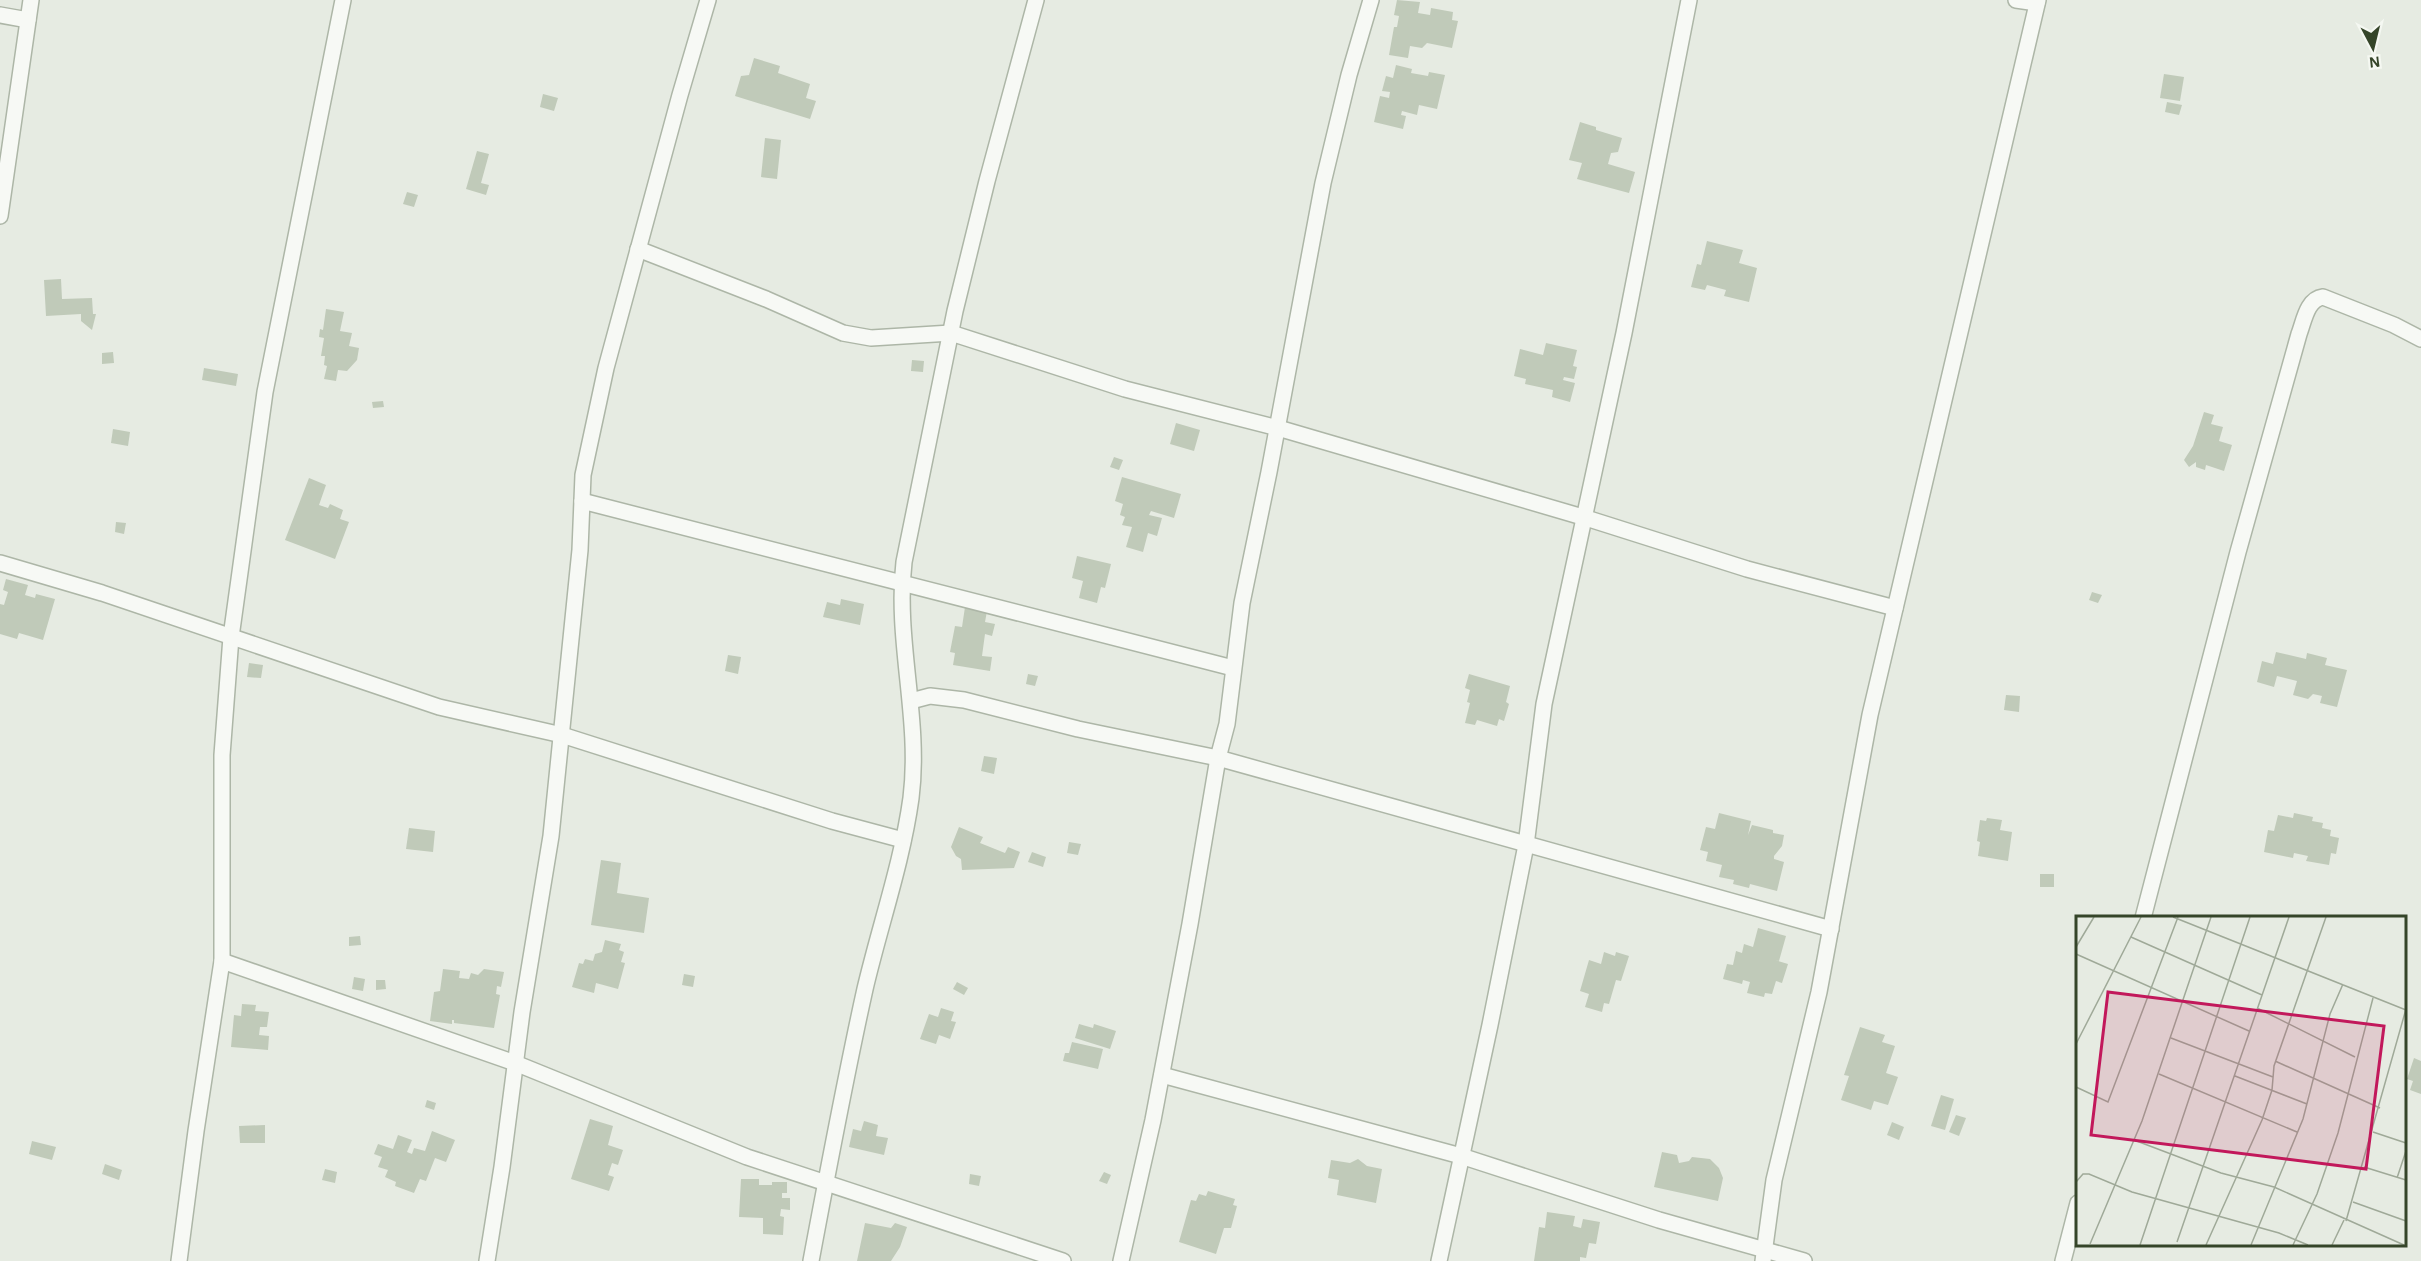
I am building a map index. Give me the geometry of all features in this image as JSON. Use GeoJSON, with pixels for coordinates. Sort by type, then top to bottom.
{"type":"FeatureCollection","features":[{"type":"Feature","properties":{"kind":"street"},"geometry":{"type":"LineString","coordinates":[[0,216],[31,0]]}},
{"type":"Feature","properties":{"kind":"street"},"geometry":{"type":"LineString","coordinates":[[179,1261],[222,961],[222,755],[231,637],[265,392],[343,0]]}},
{"type":"Feature","properties":{"kind":"street"},"geometry":{"type":"LineString","coordinates":[[487,1261],[551,836],[580,550],[583,475],[606,368],[708,0]]}},
{"type":"Feature","properties":{"kind":"street"},"geometry":{"type":"LineString","coordinates":[[811,1261],[866,987],[911,799],[915,749],[903,623],[901,584],[904,562],[951,333],[987,181],[1036,0]]}},
{"type":"Feature","properties":{"kind":"street"},"geometry":{"type":"LineString","coordinates":[[1121,1261],[1162,1075],[1218,758],[1227,724],[1242,603],[1278,428],[1323,183],[1349,75],[1371,0]]}},
{"type":"Feature","properties":{"kind":"street"},"geometry":{"type":"LineString","coordinates":[[1439,1261],[1526,845],[1544,704],[1586,518],[1689,0]]}},
{"type":"Feature","properties":{"kind":"street"},"geometry":{"type":"LineString","coordinates":[[1764,1255],[1774,1180],[1819,992],[1870,715],[1995,174],[2038,2],[2016,0]]}},
{"type":"Feature","properties":{"kind":"street"},"geometry":{"type":"LineString","coordinates":[[0,15],[28,20]]}},
{"type":"Feature","properties":{"kind":"street"},"geometry":{"type":"LineString","coordinates":[[638,249],[766,299],[843,333],[871,338],[951,333],[1125,389],[1278,428],[1586,518],[1747,569],[1895,608]]}},
{"type":"Feature","properties":{"kind":"street"},"geometry":{"type":"LineString","coordinates":[[2144,916],[2238,552],[2299,334],[2309,306],[2318,297],[2330,299],[2394,324],[2421,339]]}},
{"type":"Feature","properties":{"kind":"street"},"geometry":{"type":"LineString","coordinates":[[582,501],[1233,668]]}},
{"type":"Feature","properties":{"kind":"street"},"geometry":{"type":"LineString","coordinates":[[0,562],[102,593],[439,707],[562,735],[832,821],[903,840]]}},
{"type":"Feature","properties":{"kind":"street"},"geometry":{"type":"LineString","coordinates":[[910,701],[930,696],[964,700],[1078,729],[1218,758],[1831,928]]}},
{"type":"Feature","properties":{"kind":"street"},"geometry":{"type":"LineString","coordinates":[[222,961],[515,1064],[747,1157],[1063,1261]]}},
{"type":"Feature","properties":{"kind":"street"},"geometry":{"type":"LineString","coordinates":[[1162,1075],[1461,1156],[1764,1255],[1804,1261]]}},
{"type":"Feature","properties":{"kind":"street"},"geometry":{"type":"LineString","coordinates":[[2063,1261],[2076,1211]]}},
{"type":"Feature","properties":{"kind":"building"},"geometry":{"type":"Polygon","coordinates":[[[1397,0],[1420,2],[1418,13],[1430,15],[1431,8],[1453,12],[1452,20],[1458,21],[1452,48],[1427,43],[1422,48],[1410,46],[1408,58],[1389,55],[1394,27],[1397,27],[1399,16],[1394,15],[1397,0]]]}},
{"type":"Feature","properties":{"kind":"building"},"geometry":{"type":"Polygon","coordinates":[[[754,58],[780,66],[778,73],[810,84],[806,98],[816,101],[810,119],[735,96],[741,76],[749,75],[754,58]]]}},
{"type":"Feature","properties":{"kind":"building"},"geometry":{"type":"Polygon","coordinates":[[[1396,65],[1412,69],[1411,73],[1428,76],[1429,72],[1445,75],[1437,109],[1419,105],[1417,115],[1402,111],[1401,115],[1406,116],[1403,129],[1374,122],[1380,96],[1389,98],[1390,92],[1382,91],[1386,76],[1393,78],[1396,65]]]}},
{"type":"Feature","properties":{"kind":"building"},"geometry":{"type":"Polygon","coordinates":[[[2164,74],[2184,77],[2180,101],[2160,98],[2164,74]]]}},
{"type":"Feature","properties":{"kind":"building"},"geometry":{"type":"Polygon","coordinates":[[[543,94],[558,98],[554,111],[540,107],[543,94]]]}},
{"type":"Feature","properties":{"kind":"building"},"geometry":{"type":"Polygon","coordinates":[[[2167,102],[2182,105],[2179,115],[2165,112],[2167,102]]]}},
{"type":"Feature","properties":{"kind":"building"},"geometry":{"type":"Polygon","coordinates":[[[1580,122],[1622,138],[1618,152],[1611,153],[1608,164],[1635,172],[1629,193],[1577,179],[1582,163],[1569,160],[1580,122]]]}},
{"type":"Feature","properties":{"kind":"building"},"geometry":{"type":"Polygon","coordinates":[[[765,138],[781,140],[777,179],[761,177],[765,138]]]}},
{"type":"Feature","properties":{"kind":"building"},"geometry":{"type":"Polygon","coordinates":[[[477,151],[489,154],[481,183],[489,185],[486,195],[466,189],[477,151]]]}},
{"type":"Feature","properties":{"kind":"building"},"geometry":{"type":"Polygon","coordinates":[[[407,192],[418,195],[414,207],[403,204],[407,192]]]}},
{"type":"Feature","properties":{"kind":"building"},"geometry":{"type":"Polygon","coordinates":[[[1707,241],[1743,250],[1739,263],[1757,268],[1749,302],[1724,296],[1726,290],[1707,285],[1705,290],[1691,287],[1697,264],[1701,265],[1707,241]]]}},
{"type":"Feature","properties":{"kind":"building"},"geometry":{"type":"Polygon","coordinates":[[[61,279],[62,299],[92,298],[93,314],[96,314],[92,330],[81,321],[81,314],[46,316],[44,280],[61,279]]]}},
{"type":"Feature","properties":{"kind":"building"},"geometry":{"type":"Polygon","coordinates":[[[326,309],[344,312],[340,331],[352,333],[349,346],[359,348],[357,360],[347,371],[338,370],[336,381],[324,379],[327,366],[324,365],[325,356],[321,356],[324,338],[319,337],[320,329],[323,330],[326,309]]]}},
{"type":"Feature","properties":{"kind":"building"},"geometry":{"type":"Polygon","coordinates":[[[1546,343],[1577,350],[1573,366],[1577,367],[1574,379],[1564,377],[1563,380],[1575,383],[1570,402],[1552,397],[1553,390],[1525,384],[1526,379],[1514,376],[1520,349],[1543,355],[1546,343]]]}},
{"type":"Feature","properties":{"kind":"building"},"geometry":{"type":"Polygon","coordinates":[[[113,352],[114,363],[102,364],[102,353],[113,352]]]}},
{"type":"Feature","properties":{"kind":"building"},"geometry":{"type":"Polygon","coordinates":[[[912,360],[924,361],[923,372],[911,371],[912,360]]]}},
{"type":"Feature","properties":{"kind":"building"},"geometry":{"type":"Polygon","coordinates":[[[204,368],[238,374],[236,386],[202,380],[204,368]]]}},
{"type":"Feature","properties":{"kind":"building"},"geometry":{"type":"Polygon","coordinates":[[[383,401],[384,407],[373,408],[372,402],[383,401]]]}},
{"type":"Feature","properties":{"kind":"building"},"geometry":{"type":"Polygon","coordinates":[[[2204,412],[2214,415],[2211,424],[2223,427],[2219,441],[2232,445],[2224,471],[2206,465],[2205,470],[2196,467],[2196,462],[2189,467],[2184,460],[2193,446],[2204,412]]]}},
{"type":"Feature","properties":{"kind":"building"},"geometry":{"type":"Polygon","coordinates":[[[1176,423],[1200,430],[1194,451],[1170,444],[1176,423]]]}},
{"type":"Feature","properties":{"kind":"building"},"geometry":{"type":"Polygon","coordinates":[[[113,429],[130,432],[128,446],[111,443],[113,429]]]}},
{"type":"Feature","properties":{"kind":"building"},"geometry":{"type":"Polygon","coordinates":[[[1114,457],[1123,460],[1119,470],[1110,467],[1114,457]]]}},
{"type":"Feature","properties":{"kind":"building"},"geometry":{"type":"Polygon","coordinates":[[[1122,477],[1181,494],[1174,518],[1151,511],[1149,515],[1162,518],[1157,536],[1148,533],[1143,552],[1126,547],[1132,527],[1122,525],[1125,517],[1120,515],[1123,504],[1115,501],[1122,477]]]}},
{"type":"Feature","properties":{"kind":"building"},"geometry":{"type":"Polygon","coordinates":[[[309,478],[326,485],[319,505],[328,508],[330,504],[343,510],[340,519],[349,522],[335,559],[285,540],[309,478]]]}},
{"type":"Feature","properties":{"kind":"building"},"geometry":{"type":"Polygon","coordinates":[[[116,522],[126,523],[124,534],[115,532],[116,522]]]}},
{"type":"Feature","properties":{"kind":"building"},"geometry":{"type":"Polygon","coordinates":[[[1077,556],[1111,564],[1105,588],[1101,587],[1097,603],[1079,598],[1083,581],[1072,578],[1077,556]]]}},
{"type":"Feature","properties":{"kind":"building"},"geometry":{"type":"Polygon","coordinates":[[[6,579],[28,585],[25,595],[35,598],[36,594],[55,599],[43,640],[19,633],[17,639],[0,634],[0,604],[4,605],[8,592],[3,590],[6,579]]]}},
{"type":"Feature","properties":{"kind":"building"},"geometry":{"type":"Polygon","coordinates":[[[2092,592],[2102,595],[2098,603],[2089,600],[2092,592]]]}},
{"type":"Feature","properties":{"kind":"building"},"geometry":{"type":"Polygon","coordinates":[[[841,599],[864,604],[860,625],[823,617],[827,602],[840,605],[841,599]]]}},
{"type":"Feature","properties":{"kind":"building"},"geometry":{"type":"Polygon","coordinates":[[[965,607],[987,611],[985,622],[995,624],[992,636],[985,634],[982,656],[992,657],[990,671],[953,665],[955,653],[950,652],[955,626],[962,627],[965,607]]]}},
{"type":"Feature","properties":{"kind":"building"},"geometry":{"type":"Polygon","coordinates":[[[2276,652],[2306,659],[2307,653],[2327,658],[2325,665],[2347,670],[2337,707],[2320,703],[2322,696],[2313,694],[2308,699],[2293,695],[2297,681],[2277,676],[2274,687],[2257,682],[2262,661],[2273,664],[2276,652]]]}},
{"type":"Feature","properties":{"kind":"building"},"geometry":{"type":"Polygon","coordinates":[[[728,655],[741,657],[738,674],[725,671],[728,655]]]}},
{"type":"Feature","properties":{"kind":"building"},"geometry":{"type":"Polygon","coordinates":[[[249,663],[263,665],[261,678],[247,677],[249,663]]]}},
{"type":"Feature","properties":{"kind":"building"},"geometry":{"type":"Polygon","coordinates":[[[1028,674],[1038,676],[1035,686],[1026,684],[1028,674]]]}},
{"type":"Feature","properties":{"kind":"building"},"geometry":{"type":"Polygon","coordinates":[[[1469,674],[1510,686],[1506,702],[1509,704],[1504,721],[1499,719],[1497,726],[1477,720],[1475,725],[1465,723],[1470,703],[1467,702],[1470,690],[1465,688],[1469,674]]]}},
{"type":"Feature","properties":{"kind":"building"},"geometry":{"type":"Polygon","coordinates":[[[2006,695],[2020,696],[2019,712],[2004,710],[2006,695]]]}},
{"type":"Feature","properties":{"kind":"building"},"geometry":{"type":"Polygon","coordinates":[[[984,756],[997,758],[994,774],[981,771],[984,756]]]}},
{"type":"Feature","properties":{"kind":"building"},"geometry":{"type":"Polygon","coordinates":[[[1719,813],[1751,821],[1748,835],[1752,825],[1784,835],[1782,846],[1774,856],[1774,859],[1784,862],[1777,891],[1750,884],[1749,888],[1733,884],[1734,880],[1719,877],[1722,865],[1706,861],[1708,852],[1700,850],[1706,827],[1715,829],[1719,813]]]}},
{"type":"Feature","properties":{"kind":"building"},"geometry":{"type":"Polygon","coordinates":[[[2294,813],[2313,817],[2312,821],[2323,823],[2322,828],[2331,830],[2330,836],[2339,838],[2336,854],[2331,853],[2329,865],[2306,861],[2308,856],[2294,853],[2293,858],[2264,852],[2268,830],[2274,831],[2278,815],[2293,818],[2294,813]]]}},
{"type":"Feature","properties":{"kind":"building"},"geometry":{"type":"Polygon","coordinates":[[[1987,818],[2002,820],[2000,830],[2012,832],[2008,861],[1978,856],[1980,842],[1977,841],[1980,820],[1986,821],[1987,818]]]}},
{"type":"Feature","properties":{"kind":"building"},"geometry":{"type":"Polygon","coordinates":[[[959,827],[983,837],[980,843],[1005,853],[1008,847],[1020,852],[1014,868],[962,870],[961,859],[956,856],[951,847],[959,827]]]}},
{"type":"Feature","properties":{"kind":"building"},"geometry":{"type":"Polygon","coordinates":[[[409,828],[435,831],[433,852],[406,849],[409,828]]]}},
{"type":"Feature","properties":{"kind":"building"},"geometry":{"type":"Polygon","coordinates":[[[1069,842],[1081,844],[1078,855],[1067,853],[1069,842]]]}},
{"type":"Feature","properties":{"kind":"building"},"geometry":{"type":"Polygon","coordinates":[[[1032,852],[1046,857],[1043,867],[1028,862],[1032,852]]]}},
{"type":"Feature","properties":{"kind":"building"},"geometry":{"type":"Polygon","coordinates":[[[601,860],[621,863],[617,893],[649,898],[644,933],[591,925],[601,860]]]}},
{"type":"Feature","properties":{"kind":"building"},"geometry":{"type":"Polygon","coordinates":[[[2040,874],[2054,874],[2054,887],[2040,887],[2040,874]]]}},
{"type":"Feature","properties":{"kind":"building"},"geometry":{"type":"Polygon","coordinates":[[[1758,928],[1786,936],[1779,961],[1775,960],[1788,964],[1782,983],[1776,981],[1772,994],[1765,993],[1764,997],[1747,993],[1750,982],[1743,980],[1742,984],[1723,979],[1727,964],[1733,965],[1736,951],[1742,953],[1744,944],[1753,947],[1758,928]]]}},
{"type":"Feature","properties":{"kind":"building"},"geometry":{"type":"Polygon","coordinates":[[[360,936],[361,945],[349,946],[349,937],[360,936]]]}},
{"type":"Feature","properties":{"kind":"building"},"geometry":{"type":"Polygon","coordinates":[[[605,940],[621,944],[619,950],[624,952],[621,962],[625,963],[618,989],[596,983],[594,993],[572,987],[579,963],[583,964],[585,959],[593,961],[595,954],[602,952],[605,940]]]}},
{"type":"Feature","properties":{"kind":"building"},"geometry":{"type":"Polygon","coordinates":[[[1604,952],[1615,956],[1616,952],[1629,956],[1621,981],[1616,980],[1609,1004],[1604,1003],[1602,1012],[1585,1007],[1589,994],[1580,991],[1589,960],[1601,964],[1604,952]]]}},
{"type":"Feature","properties":{"kind":"building"},"geometry":{"type":"Polygon","coordinates":[[[443,969],[460,971],[459,978],[469,979],[471,973],[478,975],[484,969],[504,972],[501,987],[497,986],[496,994],[500,995],[494,1028],[454,1023],[454,1020],[452,1024],[430,1021],[434,992],[440,991],[443,969]]]}},
{"type":"Feature","properties":{"kind":"building"},"geometry":{"type":"Polygon","coordinates":[[[684,974],[695,976],[693,987],[682,985],[684,974]]]}},
{"type":"Feature","properties":{"kind":"building"},"geometry":{"type":"Polygon","coordinates":[[[354,977],[365,979],[363,991],[352,989],[354,977]]]}},
{"type":"Feature","properties":{"kind":"building"},"geometry":{"type":"Polygon","coordinates":[[[376,980],[385,980],[386,989],[376,990],[376,980]]]}},
{"type":"Feature","properties":{"kind":"building"},"geometry":{"type":"Polygon","coordinates":[[[957,982],[968,988],[964,995],[953,989],[957,982]]]}},
{"type":"Feature","properties":{"kind":"building"},"geometry":{"type":"Polygon","coordinates":[[[242,1004],[256,1005],[255,1011],[269,1012],[267,1027],[260,1027],[259,1035],[269,1036],[268,1050],[231,1047],[234,1015],[241,1016],[242,1004]]]}},
{"type":"Feature","properties":{"kind":"building"},"geometry":{"type":"Polygon","coordinates":[[[941,1008],[954,1012],[951,1021],[956,1022],[950,1039],[939,1035],[936,1044],[920,1039],[929,1014],[938,1017],[941,1008]]]}},
{"type":"Feature","properties":{"kind":"building"},"geometry":{"type":"Polygon","coordinates":[[[1079,1024],[1093,1028],[1094,1024],[1116,1031],[1110,1049],[1075,1038],[1079,1024]]]}},
{"type":"Feature","properties":{"kind":"building"},"geometry":{"type":"Polygon","coordinates":[[[1860,1027],[1885,1035],[1882,1042],[1895,1046],[1886,1073],[1898,1077],[1888,1105],[1874,1101],[1871,1110],[1841,1100],[1849,1076],[1844,1075],[1860,1027]]]}},
{"type":"Feature","properties":{"kind":"building"},"geometry":{"type":"Polygon","coordinates":[[[1072,1042],[1103,1049],[1098,1069],[1063,1061],[1065,1053],[1069,1053],[1072,1042]]]}},
{"type":"Feature","properties":{"kind":"building"},"geometry":{"type":"Polygon","coordinates":[[[2414,1058],[2421,1061],[2421,1094],[2410,1090],[2413,1081],[2407,1079],[2414,1058]]]}},
{"type":"Feature","properties":{"kind":"building"},"geometry":{"type":"Polygon","coordinates":[[[1941,1095],[1954,1099],[1945,1130],[1931,1126],[1941,1095]]]}},
{"type":"Feature","properties":{"kind":"building"},"geometry":{"type":"Polygon","coordinates":[[[427,1100],[436,1103],[434,1110],[425,1107],[427,1100]]]}},
{"type":"Feature","properties":{"kind":"building"},"geometry":{"type":"Polygon","coordinates":[[[1956,1115],[1966,1118],[1959,1136],[1949,1132],[1956,1115]]]}},
{"type":"Feature","properties":{"kind":"building"},"geometry":{"type":"Polygon","coordinates":[[[590,1119],[613,1126],[608,1145],[623,1150],[618,1165],[612,1163],[608,1175],[614,1177],[609,1191],[571,1179],[590,1119]]]}},
{"type":"Feature","properties":{"kind":"building"},"geometry":{"type":"Polygon","coordinates":[[[864,1121],[878,1125],[876,1136],[888,1138],[884,1155],[849,1147],[853,1129],[861,1131],[864,1121]]]}},
{"type":"Feature","properties":{"kind":"building"},"geometry":{"type":"Polygon","coordinates":[[[1892,1122],[1904,1127],[1899,1140],[1887,1135],[1892,1122]]]}},
{"type":"Feature","properties":{"kind":"building"},"geometry":{"type":"Polygon","coordinates":[[[265,1125],[265,1143],[240,1143],[239,1126],[265,1125]]]}},
{"type":"Feature","properties":{"kind":"building"},"geometry":{"type":"Polygon","coordinates":[[[432,1131],[455,1140],[446,1162],[435,1158],[426,1181],[420,1179],[414,1193],[395,1186],[396,1182],[385,1177],[388,1170],[378,1167],[382,1157],[374,1154],[378,1144],[393,1149],[398,1135],[412,1140],[407,1152],[412,1154],[414,1148],[425,1151],[432,1131]]]}},
{"type":"Feature","properties":{"kind":"building"},"geometry":{"type":"Polygon","coordinates":[[[32,1141],[56,1147],[52,1160],[29,1154],[32,1141]]]}},
{"type":"Feature","properties":{"kind":"building"},"geometry":{"type":"Polygon","coordinates":[[[1662,1152],[1677,1155],[1679,1163],[1689,1161],[1692,1157],[1710,1159],[1719,1168],[1723,1178],[1718,1201],[1654,1187],[1662,1152]]]}},
{"type":"Feature","properties":{"kind":"building"},"geometry":{"type":"Polygon","coordinates":[[[1358,1159],[1367,1166],[1382,1169],[1376,1203],[1337,1195],[1339,1180],[1328,1178],[1331,1160],[1350,1163],[1358,1159]]]}},
{"type":"Feature","properties":{"kind":"building"},"geometry":{"type":"Polygon","coordinates":[[[105,1164],[122,1170],[119,1180],[102,1174],[105,1164]]]}},
{"type":"Feature","properties":{"kind":"building"},"geometry":{"type":"Polygon","coordinates":[[[325,1169],[337,1172],[335,1183],[322,1180],[325,1169]]]}},
{"type":"Feature","properties":{"kind":"building"},"geometry":{"type":"Polygon","coordinates":[[[1104,1172],[1111,1175],[1107,1184],[1099,1181],[1104,1172]]]}},
{"type":"Feature","properties":{"kind":"building"},"geometry":{"type":"Polygon","coordinates":[[[970,1174],[981,1176],[979,1186],[969,1184],[970,1174]]]}},
{"type":"Feature","properties":{"kind":"building"},"geometry":{"type":"Polygon","coordinates":[[[741,1179],[759,1179],[759,1185],[787,1182],[787,1193],[782,1193],[782,1198],[790,1198],[790,1210],[781,1209],[780,1216],[784,1217],[783,1235],[763,1234],[763,1218],[739,1217],[741,1179]]]}},
{"type":"Feature","properties":{"kind":"building"},"geometry":{"type":"Polygon","coordinates":[[[1208,1191],[1235,1199],[1233,1205],[1237,1206],[1231,1228],[1224,1228],[1216,1254],[1179,1242],[1191,1200],[1196,1201],[1199,1194],[1206,1196],[1208,1191]]]}},
{"type":"Feature","properties":{"kind":"building"},"geometry":{"type":"Polygon","coordinates":[[[1547,1212],[1575,1216],[1573,1226],[1581,1228],[1583,1219],[1600,1222],[1596,1244],[1589,1243],[1586,1258],[1580,1257],[1580,1261],[1534,1261],[1539,1227],[1545,1228],[1547,1212]]]}},
{"type":"Feature","properties":{"kind":"building"},"geometry":{"type":"Polygon","coordinates":[[[865,1223],[891,1228],[895,1223],[907,1227],[900,1247],[891,1261],[857,1261],[865,1223]]]}}]}
